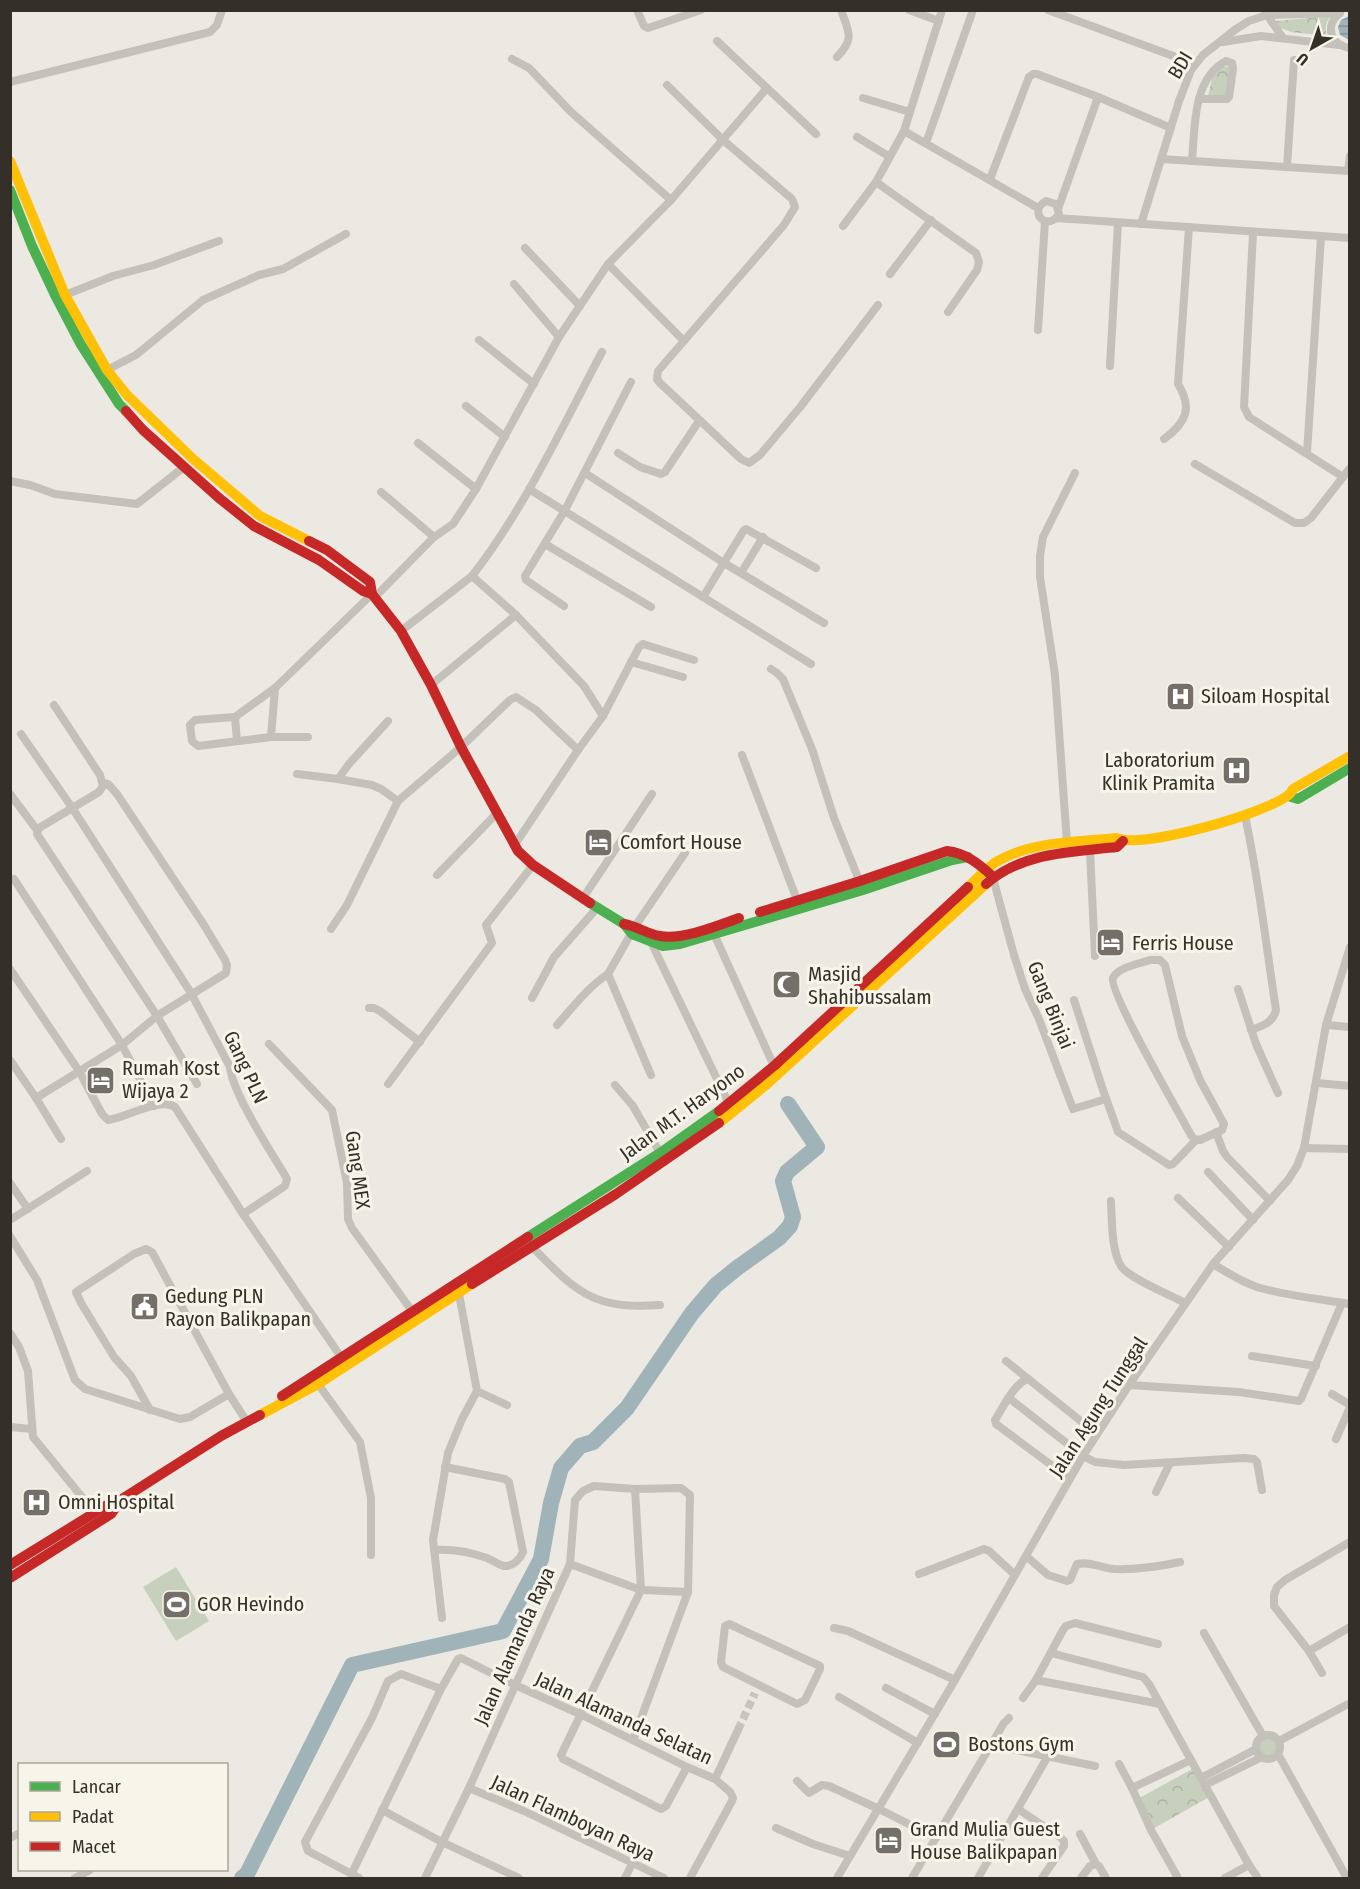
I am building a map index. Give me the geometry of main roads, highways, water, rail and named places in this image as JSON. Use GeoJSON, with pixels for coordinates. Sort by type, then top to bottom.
{"type":"FeatureCollection","features":[{"type":"Feature","properties":{"kind":"main road"},"geometry":{"type":"LineString","coordinates":[[10,161],[65,295],[119,405],[184,467],[254,526],[319,560],[363,591],[374,596]]}},
{"type":"Feature","properties":{"kind":"main road"},"geometry":{"type":"LineString","coordinates":[[10,190],[32,246],[56,297],[80,343],[103,372],[192,458],[260,516],[327,550],[370,582],[374,596],[401,631],[431,685],[514,846],[533,865],[651,942],[668,946],[680,944],[797,900],[861,885]]}},
{"type":"Feature","properties":{"kind":"main road","name":"Jalan M.T. Haryono"},"geometry":{"type":"LineString","coordinates":[[10,1564],[112,1502],[122,1499],[221,1436],[318,1384],[660,1165],[727,1118],[771,1073],[938,916],[989,874],[1008,855],[1023,849],[1067,843],[1116,838],[1124,841],[1139,841],[1167,837],[1245,816],[1288,796],[1293,789],[1350,756]]}},
{"type":"Feature","properties":{"kind":"main road","name":"Jalan M.T. Haryono"},"geometry":{"type":"LineString","coordinates":[[1288,796],[1298,799],[1350,768]]}},
{"type":"Feature","properties":{"kind":"main road","name":"Jalan M.T. Haryono"},"geometry":{"type":"LineString","coordinates":[[989,874],[1030,858],[1117,848],[1124,841]]}},
{"type":"Feature","properties":{"kind":"main road"},"geometry":{"type":"LineString","coordinates":[[631,927],[660,936],[713,930],[861,885],[968,857],[989,874]]}},
{"type":"Feature","properties":{"kind":"main road","name":"Jalan M.T. Haryono"},"geometry":{"type":"LineString","coordinates":[[247,1422],[300,1383],[660,1153],[771,1073]]}},
{"type":"Feature","properties":{"kind":"main road","name":"Jalan M.T. Haryono"},"geometry":{"type":"LineString","coordinates":[[10,1578],[111,1514],[122,1499]]}},
{"type":"Feature","properties":{"kind":"waterway"},"geometry":{"type":"LineString","coordinates":[[242,1878],[247,1874],[352,1665],[503,1631],[541,1559],[551,1503],[561,1468],[580,1446],[593,1442],[627,1408],[692,1313],[716,1285],[779,1238],[790,1226],[793,1217],[783,1181],[787,1172],[817,1147],[788,1104]]}},
{"type":"Feature","properties":{"kind":"tunnel"},"geometry":{"type":"LineString","coordinates":[[738,1730],[755,1693]]}},
{"type":"Feature","properties":{"kind":"place","name":"Siloam Hospital"},"geometry":{"type":"Point","coordinates":[1180,696]}},
{"type":"Feature","properties":{"kind":"place","name":"Laboratorium Klinik Pramita"},"geometry":{"type":"Point","coordinates":[1236,771]}},
{"type":"Feature","properties":{"kind":"place","name":"Comfort House"},"geometry":{"type":"Point","coordinates":[599,842]}},
{"type":"Feature","properties":{"kind":"place","name":"Ferris House"},"geometry":{"type":"Point","coordinates":[1111,943]}},
{"type":"Feature","properties":{"kind":"place","name":"Masjid Shahibussalam"},"geometry":{"type":"Point","coordinates":[787,985]}},
{"type":"Feature","properties":{"kind":"place","name":"Rumah Kost Wijaya 2"},"geometry":{"type":"Point","coordinates":[101,1080]}},
{"type":"Feature","properties":{"kind":"place","name":"Gedung PLN Rayon Balikpapan"},"geometry":{"type":"Point","coordinates":[144,1307]}},
{"type":"Feature","properties":{"kind":"place","name":"Omni Hospital"},"geometry":{"type":"Point","coordinates":[37,1502]}},
{"type":"Feature","properties":{"kind":"place","name":"GOR Hevindo"},"geometry":{"type":"Point","coordinates":[176,1604]}},
{"type":"Feature","properties":{"kind":"place","name":"Bostons Gym"},"geometry":{"type":"Point","coordinates":[947,1744]}},
{"type":"Feature","properties":{"kind":"place","name":"Grand Mulia Guest House Balikpapan"},"geometry":{"type":"Point","coordinates":[889,1841]}}]}
